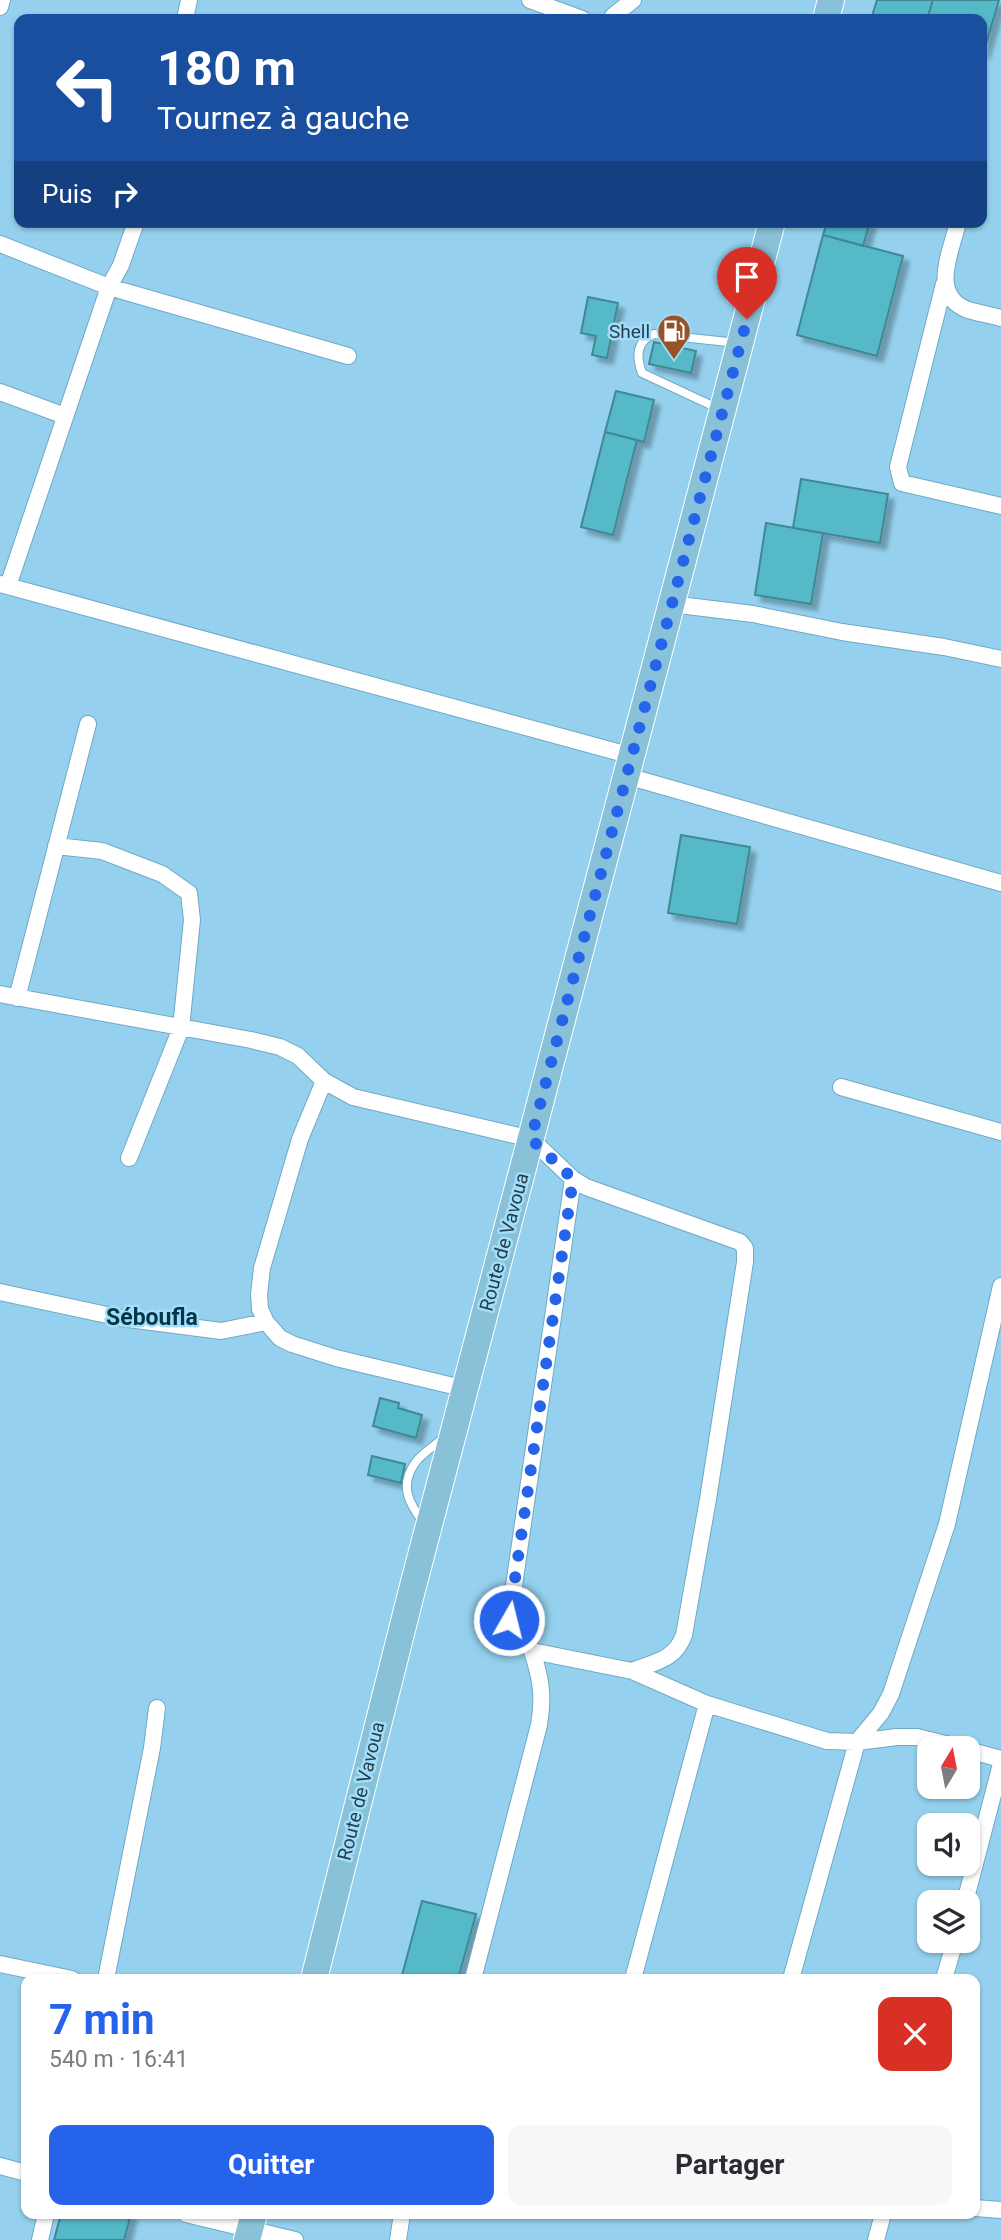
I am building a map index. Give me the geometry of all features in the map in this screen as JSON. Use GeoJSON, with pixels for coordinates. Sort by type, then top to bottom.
{"type":"FeatureCollection","features":[{"type":"Feature","properties":{"kind":"main road","name":"Route de Vavoua"},"geometry":{"type":"LineString","coordinates":[[315,1974],[457,1421],[770,228]]}},
{"type":"Feature","properties":{"kind":"street"},"geometry":{"type":"LineString","coordinates":[[0,7],[2,0]]}},
{"type":"Feature","properties":{"kind":"street"},"geometry":{"type":"LineString","coordinates":[[530,0],[568,14]]}},
{"type":"Feature","properties":{"kind":"street"},"geometry":{"type":"LineString","coordinates":[[616,14],[633,0]]}},
{"type":"Feature","properties":{"kind":"street"},"geometry":{"type":"LineString","coordinates":[[134,228],[121,265],[109,287],[4,584],[629,766],[1001,883]]}},
{"type":"Feature","properties":{"kind":"street"},"geometry":{"type":"LineString","coordinates":[[957,228],[898,467],[902,483],[1001,506]]}},
{"type":"Feature","properties":{"kind":"street"},"geometry":{"type":"LineString","coordinates":[[0,244],[109,287],[348,356]]}},
{"type":"Feature","properties":{"kind":"street"},"geometry":{"type":"LineString","coordinates":[[944,284],[949,297],[966,309],[1001,318]]}},
{"type":"Feature","properties":{"kind":"street"},"geometry":{"type":"LineString","coordinates":[[0,392],[65,415]]}},
{"type":"Feature","properties":{"kind":"street"},"geometry":{"type":"LineString","coordinates":[[671,604],[753,614],[1001,659]]}},
{"type":"Feature","properties":{"kind":"street"},"geometry":{"type":"LineString","coordinates":[[17,999],[88,724]]}},
{"type":"Feature","properties":{"kind":"street"},"geometry":{"type":"LineString","coordinates":[[56,846],[102,851],[162,874],[189,893],[192,919],[181,1028],[129,1158]]}},
{"type":"Feature","properties":{"kind":"street"},"geometry":{"type":"LineString","coordinates":[[0,994],[279,1047],[298,1056],[324,1081],[354,1097],[531,1139],[573,1179],[586,1187],[740,1242],[745,1248],[745,1262],[684,1635],[679,1648],[671,1656],[632,1671]]}},
{"type":"Feature","properties":{"kind":"street"},"geometry":{"type":"LineString","coordinates":[[324,1081],[300,1139],[262,1268],[260,1309],[265,1322],[279,1338],[292,1344],[336,1358],[466,1389]]}},
{"type":"Feature","properties":{"kind":"street"},"geometry":{"type":"LineString","coordinates":[[841,1087],[1001,1132]]}},
{"type":"Feature","properties":{"kind":"street"},"geometry":{"type":"LineString","coordinates":[[474,1974],[539,1725],[543,1700],[540,1677],[532,1651],[509,1620],[573,1179]]}},
{"type":"Feature","properties":{"kind":"street"},"geometry":{"type":"LineString","coordinates":[[793,1974],[857,1742],[881,1713],[891,1694],[947,1524],[1001,1286]]}},
{"type":"Feature","properties":{"kind":"street"},"geometry":{"type":"LineString","coordinates":[[0,1292],[121,1318],[221,1331],[265,1322]]}},
{"type":"Feature","properties":{"kind":"street"},"geometry":{"type":"LineString","coordinates":[[532,1651],[632,1671],[707,1704],[827,1741],[857,1742],[917,1737]]}},
{"type":"Feature","properties":{"kind":"street"},"geometry":{"type":"LineString","coordinates":[[634,1974],[707,1704]]}},
{"type":"Feature","properties":{"kind":"street"},"geometry":{"type":"LineString","coordinates":[[107,1974],[152,1748],[157,1707]]}},
{"type":"Feature","properties":{"kind":"street"},"geometry":{"type":"LineString","coordinates":[[968,1890],[1001,1761],[980,1754]]}},
{"type":"Feature","properties":{"kind":"street"},"geometry":{"type":"LineString","coordinates":[[945,1974],[952,1953]]}},
{"type":"Feature","properties":{"kind":"street"},"geometry":{"type":"LineString","coordinates":[[0,1964],[48,1974]]}},
{"type":"Feature","properties":{"kind":"street"},"geometry":{"type":"LineString","coordinates":[[0,2166],[21,2172]]}},
{"type":"Feature","properties":{"kind":"street"},"geometry":{"type":"LineString","coordinates":[[980,2208],[1001,2210]]}},
{"type":"Feature","properties":{"kind":"street"},"geometry":{"type":"LineString","coordinates":[[40,2240],[45,2219]]}},
{"type":"Feature","properties":{"kind":"street"},"geometry":{"type":"LineString","coordinates":[[209,2219],[295,2240]]}},
{"type":"Feature","properties":{"kind":"street"},"geometry":{"type":"LineString","coordinates":[[398,2240],[401,2219]]}},
{"type":"Feature","properties":{"kind":"street"},"geometry":{"type":"LineString","coordinates":[[876,2240],[882,2219]]}},
{"type":"Feature","properties":{"kind":"lane"},"geometry":{"type":"LineString","coordinates":[[722,411],[642,373],[637,360],[639,347],[646,337],[654,334],[740,343]]}},
{"type":"Feature","properties":{"kind":"building"},"geometry":{"type":"Polygon","coordinates":[[[877,0],[933,0],[929,14],[873,14],[877,0]]]}},
{"type":"Feature","properties":{"kind":"building"},"geometry":{"type":"Polygon","coordinates":[[[933,0],[999,0],[987,40],[987,14],[929,14],[933,0]]]}},
{"type":"Feature","properties":{"kind":"building"},"geometry":{"type":"Polygon","coordinates":[[[825,228],[868,228],[863,246],[823,235],[825,228]]]}},
{"type":"Feature","properties":{"kind":"building"},"geometry":{"type":"Polygon","coordinates":[[[823,235],[903,256],[877,356],[797,335],[823,235]]]}},
{"type":"Feature","properties":{"kind":"building"},"geometry":{"type":"Polygon","coordinates":[[[588,297],[618,303],[607,358],[592,355],[596,336],[581,333],[588,297]]]}},
{"type":"Feature","properties":{"kind":"building"},"geometry":{"type":"Polygon","coordinates":[[[654,342],[696,351],[691,373],[649,364],[654,342]]]}},
{"type":"Feature","properties":{"kind":"building"},"geometry":{"type":"Polygon","coordinates":[[[616,391],[654,400],[644,442],[605,432],[616,391]]]}},
{"type":"Feature","properties":{"kind":"building"},"geometry":{"type":"Polygon","coordinates":[[[605,432],[637,440],[613,535],[581,527],[605,432]]]}},
{"type":"Feature","properties":{"kind":"building"},"geometry":{"type":"Polygon","coordinates":[[[801,479],[888,494],[880,543],[793,528],[801,479]]]}},
{"type":"Feature","properties":{"kind":"building"},"geometry":{"type":"Polygon","coordinates":[[[766,523],[823,533],[811,604],[755,595],[766,523]]]}},
{"type":"Feature","properties":{"kind":"building"},"geometry":{"type":"Polygon","coordinates":[[[681,835],[750,847],[737,924],[668,913],[681,835]]]}},
{"type":"Feature","properties":{"kind":"building"},"geometry":{"type":"Polygon","coordinates":[[[380,1398],[399,1403],[398,1408],[422,1415],[416,1438],[373,1426],[380,1398]]]}},
{"type":"Feature","properties":{"kind":"building"},"geometry":{"type":"Polygon","coordinates":[[[372,1456],[405,1464],[401,1483],[368,1475],[372,1456]]]}},
{"type":"Feature","properties":{"kind":"building"},"geometry":{"type":"Polygon","coordinates":[[[422,1901],[476,1914],[459,1974],[402,1974],[422,1901]]]}},
{"type":"Feature","properties":{"kind":"building"},"geometry":{"type":"Polygon","coordinates":[[[60,2219],[130,2219],[124,2240],[54,2240],[60,2219]]]}},
{"type":"Feature","properties":{"kind":"place","name":"Shell"},"geometry":{"type":"Point","coordinates":[674,361]}},
{"type":"Feature","properties":{"kind":"district","name":"Séboufla"},"geometry":{"type":"Point","coordinates":[152,1317]}},
{"type":"Feature","properties":{"kind":"route"},"geometry":{"type":"LineString","coordinates":[[509,1620],[573,1179],[531,1139],[747,319]]}}]}
